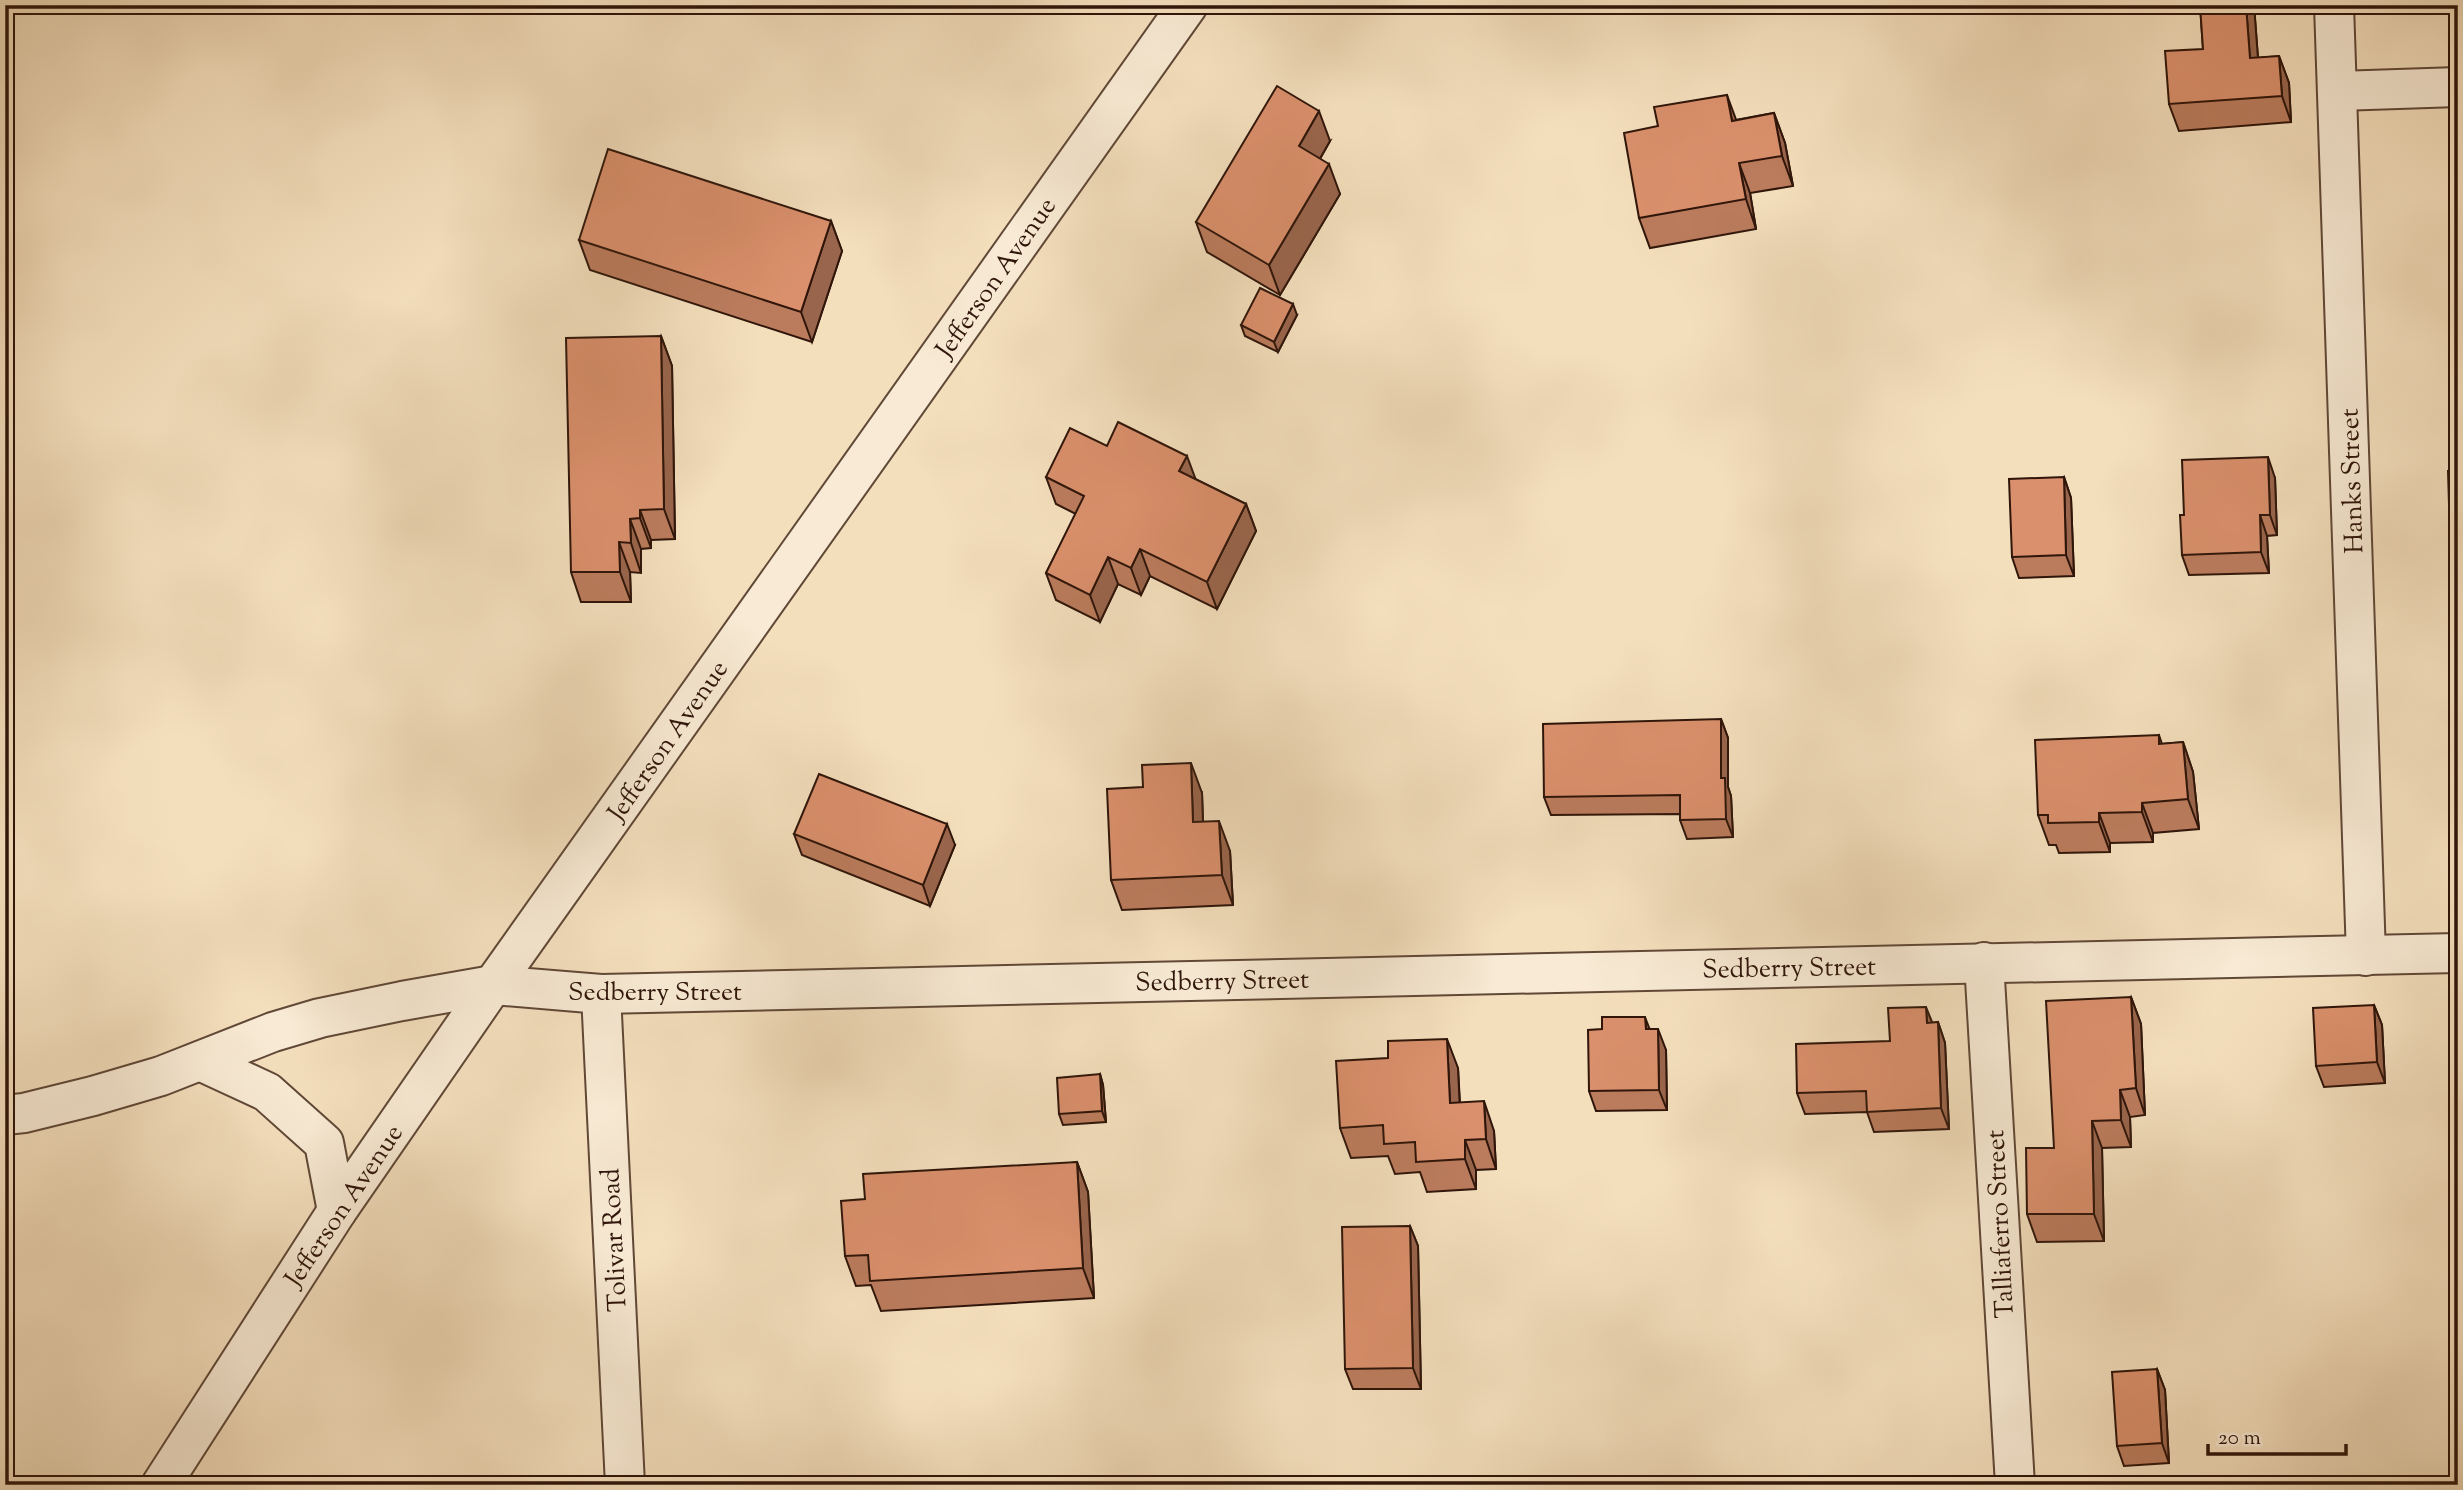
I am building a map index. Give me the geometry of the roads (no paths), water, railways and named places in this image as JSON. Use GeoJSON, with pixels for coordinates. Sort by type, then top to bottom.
{"type":"FeatureCollection","features":[{"type":"Feature","properties":{"kind":"street","name":"Jefferson Avenue"},"geometry":{"type":"LineString","coordinates":[[161,1485],[337,1211],[1188,5]]}},
{"type":"Feature","properties":{"kind":"street","name":"Hanks Street"},"geometry":{"type":"LineString","coordinates":[[2334,5],[2366,956]]}},
{"type":"Feature","properties":{"kind":"street"},"geometry":{"type":"LineString","coordinates":[[2338,91],[2458,87]]}},
{"type":"Feature","properties":{"kind":"street","name":"Sedberry Street"},"geometry":{"type":"LineString","coordinates":[[5,1115],[93,1096],[161,1076],[273,1032],[320,1018],[494,985],[601,995],[2458,953]]}},
{"type":"Feature","properties":{"kind":"street","name":"Talliaferro Street"},"geometry":{"type":"LineString","coordinates":[[1984,962],[2015,1485]]}},
{"type":"Feature","properties":{"kind":"street","name":"Tolivar Road"},"geometry":{"type":"LineString","coordinates":[[601,995],[625,1485]]}},
{"type":"Feature","properties":{"kind":"street"},"geometry":{"type":"LineString","coordinates":[[200,1061],[267,1092],[324,1143],[337,1211]]}}]}
